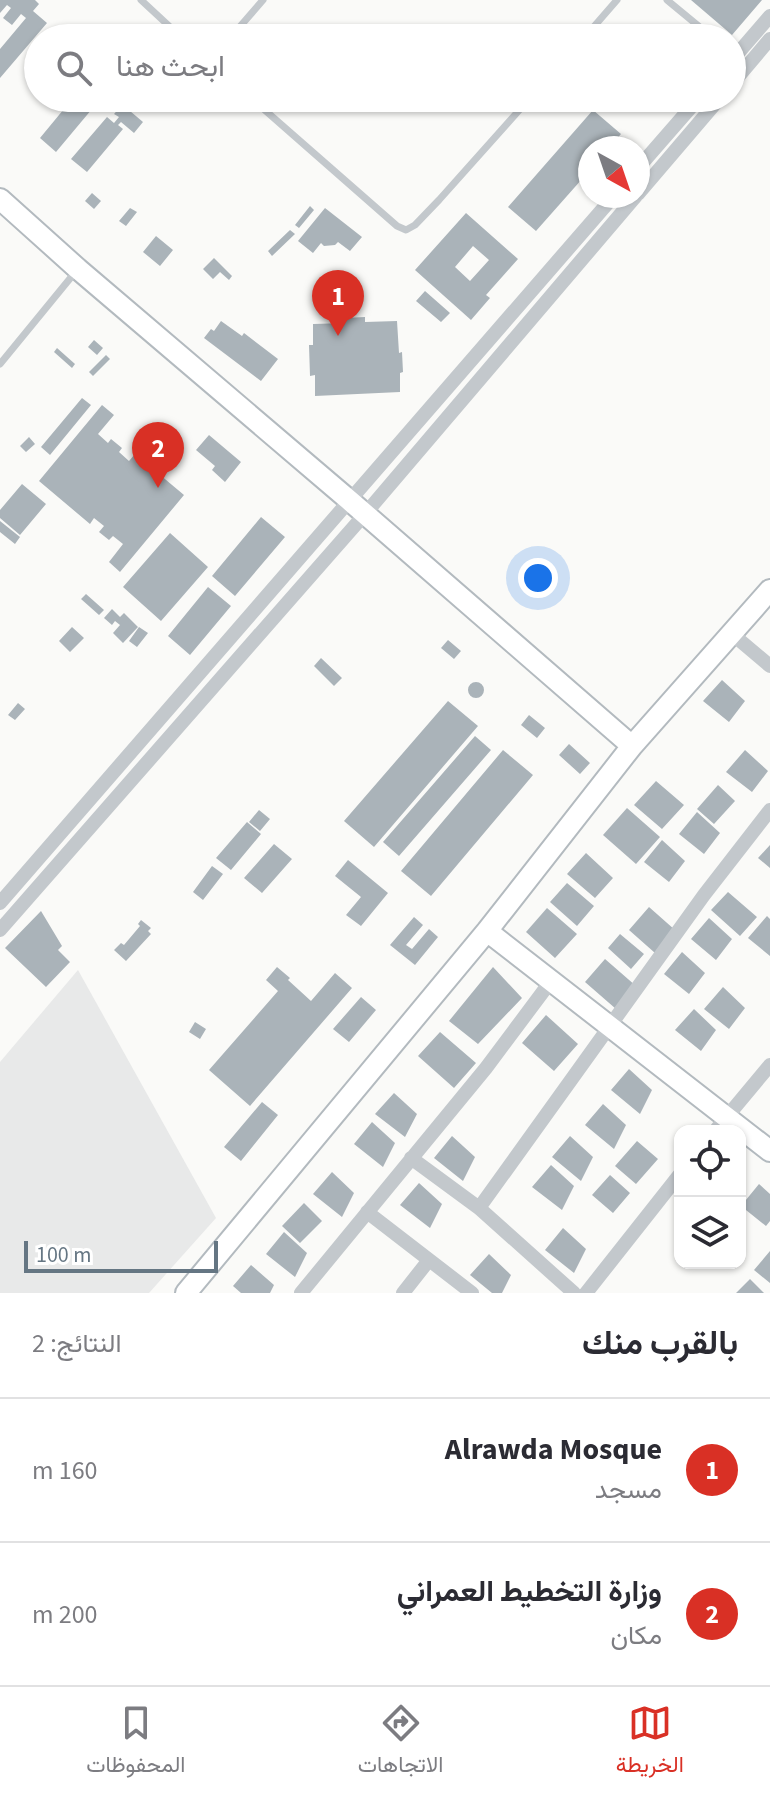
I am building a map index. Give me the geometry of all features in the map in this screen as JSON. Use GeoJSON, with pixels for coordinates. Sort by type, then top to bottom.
{"type":"FeatureCollection","features":[{"type":"Feature","properties":{"kind":"street"},"geometry":{"type":"LineString","coordinates":[[746,43],[770,16]]}},
{"type":"Feature","properties":{"kind":"street"},"geometry":{"type":"LineString","coordinates":[[747,67],[770,39]]}},
{"type":"Feature","properties":{"kind":"street"},"geometry":{"type":"LineString","coordinates":[[650,154],[687,112]]}},
{"type":"Feature","properties":{"kind":"street"},"geometry":{"type":"LineString","coordinates":[[650,180],[708,112]]}},
{"type":"Feature","properties":{"kind":"street"},"geometry":{"type":"LineString","coordinates":[[0,199],[632,746]]}},
{"type":"Feature","properties":{"kind":"street"},"geometry":{"type":"LineString","coordinates":[[0,930],[604,208]]}},
{"type":"Feature","properties":{"kind":"street"},"geometry":{"type":"LineString","coordinates":[[0,903],[625,208]]}},
{"type":"Feature","properties":{"kind":"street"},"geometry":{"type":"LineString","coordinates":[[190,1292],[487,931],[632,746],[770,590]]}},
{"type":"Feature","properties":{"kind":"street"},"geometry":{"type":"LineString","coordinates":[[731,633],[770,666]]}},
{"type":"Feature","properties":{"kind":"street"},"geometry":{"type":"LineString","coordinates":[[479,1208],[704,895],[770,810]]}},
{"type":"Feature","properties":{"kind":"street"},"geometry":{"type":"LineString","coordinates":[[487,931],[611,1026],[721,1124],[770,1151]]}},
{"type":"Feature","properties":{"kind":"street"},"geometry":{"type":"LineString","coordinates":[[301,1293],[486,1068],[551,981]]}},
{"type":"Feature","properties":{"kind":"street"},"geometry":{"type":"LineString","coordinates":[[721,1124],[770,1065]]}},
{"type":"Feature","properties":{"kind":"street"},"geometry":{"type":"LineString","coordinates":[[411,1158],[479,1208],[574,1293]]}},
{"type":"Feature","properties":{"kind":"street"},"geometry":{"type":"LineString","coordinates":[[586,1293],[674,1182]]}},
{"type":"Feature","properties":{"kind":"street"},"geometry":{"type":"LineString","coordinates":[[367,1212],[472,1293]]}},
{"type":"Feature","properties":{"kind":"street"},"geometry":{"type":"LineString","coordinates":[[403,1293],[429,1260]]}},
{"type":"Feature","properties":{"kind":"lane"},"geometry":{"type":"LineString","coordinates":[[141,0],[167,24]]}},
{"type":"Feature","properties":{"kind":"lane"},"geometry":{"type":"LineString","coordinates":[[242,24],[263,0]]}},
{"type":"Feature","properties":{"kind":"lane"},"geometry":{"type":"LineString","coordinates":[[596,24],[617,0]]}},
{"type":"Feature","properties":{"kind":"lane"},"geometry":{"type":"LineString","coordinates":[[667,0],[696,24]]}},
{"type":"Feature","properties":{"kind":"lane"},"geometry":{"type":"LineString","coordinates":[[267,112],[397,226],[406,230],[439,200],[518,112]]}},
{"type":"Feature","properties":{"kind":"lane"},"geometry":{"type":"LineString","coordinates":[[0,364],[78,269]]}},
{"type":"Feature","properties":{"kind":"shaded area"},"geometry":{"type":"Polygon","coordinates":[[[78,970],[216,1218],[149,1293],[0,1293],[0,1062],[78,970]]]}},
{"type":"Feature","properties":{"kind":"building"},"geometry":{"type":"Polygon","coordinates":[[[0,0],[35,0],[39,4],[33,11],[47,23],[24,24],[24,50],[0,78],[0,49],[26,18],[21,14],[12,25],[3,18],[11,8],[7,5],[0,13],[0,0]]]}},
{"type":"Feature","properties":{"kind":"building"},"geometry":{"type":"Polygon","coordinates":[[[691,0],[762,0],[741,24],[719,24],[691,0]]]}},
{"type":"Feature","properties":{"kind":"building"},"geometry":{"type":"Polygon","coordinates":[[[61,112],[89,112],[56,152],[40,138],[61,112]]]}},
{"type":"Feature","properties":{"kind":"building"},"geometry":{"type":"Polygon","coordinates":[[[131,112],[143,122],[134,133],[121,122],[118,125],[123,129],[87,172],[71,159],[107,117],[114,123],[119,117],[114,114],[131,112]]]}},
{"type":"Feature","properties":{"kind":"building"},"geometry":{"type":"Polygon","coordinates":[[[591,112],[595,112],[621,134],[578,136],[578,184],[536,231],[508,207],[591,112]]]}},
{"type":"Feature","properties":{"kind":"building"},"geometry":{"type":"Polygon","coordinates":[[[92,193],[101,201],[94,209],[85,201],[92,193]]]}},
{"type":"Feature","properties":{"kind":"building"},"geometry":{"type":"Polygon","coordinates":[[[310,206],[314,210],[299,228],[295,225],[310,206]]]}},
{"type":"Feature","properties":{"kind":"building"},"geometry":{"type":"Polygon","coordinates":[[[130,208],[137,212],[126,226],[119,221],[130,208]]]}},
{"type":"Feature","properties":{"kind":"building"},"geometry":{"type":"Polygon","coordinates":[[[325,208],[362,237],[350,251],[338,242],[324,246],[321,243],[313,253],[298,241],[325,208]]]}},
{"type":"Feature","properties":{"kind":"building"},"geometry":{"type":"Polygon","coordinates":[[[466,213],[518,259],[486,295],[490,298],[471,320],[415,270],[466,213]],[[473,246],[455,267],[470,281],[489,260],[473,246]]]}},
{"type":"Feature","properties":{"kind":"building"},"geometry":{"type":"Polygon","coordinates":[[[290,230],[295,234],[272,256],[268,251],[290,230]]]}},
{"type":"Feature","properties":{"kind":"building"},"geometry":{"type":"Polygon","coordinates":[[[156,236],[173,250],[160,266],[143,252],[156,236]]]}},
{"type":"Feature","properties":{"kind":"building"},"geometry":{"type":"Polygon","coordinates":[[[214,258],[232,276],[229,280],[220,272],[213,279],[203,269],[214,258]]]}},
{"type":"Feature","properties":{"kind":"building"},"geometry":{"type":"Polygon","coordinates":[[[425,291],[450,313],[441,322],[416,301],[425,291]]]}},
{"type":"Feature","properties":{"kind":"building"},"geometry":{"type":"Polygon","coordinates":[[[365,317],[365,322],[397,321],[403,372],[400,373],[400,392],[315,396],[315,375],[310,376],[309,345],[313,345],[313,324],[345,323],[345,318],[365,317]]]}},
{"type":"Feature","properties":{"kind":"building"},"geometry":{"type":"Polygon","coordinates":[[[221,321],[242,336],[244,333],[278,359],[261,381],[204,338],[221,321]]]}},
{"type":"Feature","properties":{"kind":"building"},"geometry":{"type":"Polygon","coordinates":[[[94,340],[103,348],[97,355],[88,347],[94,340]]]}},
{"type":"Feature","properties":{"kind":"building"},"geometry":{"type":"Polygon","coordinates":[[[57,348],[75,364],[72,368],[54,352],[57,348]]]}},
{"type":"Feature","properties":{"kind":"building"},"geometry":{"type":"Polygon","coordinates":[[[106,355],[110,359],[93,376],[89,372],[106,355]]]}},
{"type":"Feature","properties":{"kind":"building"},"geometry":{"type":"Polygon","coordinates":[[[82,398],[91,405],[50,455],[41,447],[82,398]]]}},
{"type":"Feature","properties":{"kind":"building"},"geometry":{"type":"Polygon","coordinates":[[[102,405],[114,415],[98,434],[108,443],[111,439],[122,448],[119,452],[129,461],[135,454],[184,495],[120,572],[109,562],[123,544],[113,536],[109,540],[99,532],[104,526],[94,518],[90,524],[39,481],[102,405]]]}},
{"type":"Feature","properties":{"kind":"building"},"geometry":{"type":"Polygon","coordinates":[[[209,435],[241,462],[225,482],[212,470],[215,466],[196,450],[209,435]]]}},
{"type":"Feature","properties":{"kind":"building"},"geometry":{"type":"Polygon","coordinates":[[[29,437],[35,444],[26,452],[20,446],[29,437]]]}},
{"type":"Feature","properties":{"kind":"building"},"geometry":{"type":"Polygon","coordinates":[[[22,484],[46,504],[20,535],[0,518],[0,510],[22,484]]]}},
{"type":"Feature","properties":{"kind":"building"},"geometry":{"type":"Polygon","coordinates":[[[261,517],[285,537],[235,596],[212,576],[261,517]]]}},
{"type":"Feature","properties":{"kind":"building"},"geometry":{"type":"Polygon","coordinates":[[[0,521],[20,537],[15,544],[0,532],[0,521]]]}},
{"type":"Feature","properties":{"kind":"building"},"geometry":{"type":"Polygon","coordinates":[[[170,533],[208,567],[161,621],[123,587],[170,533]]]}},
{"type":"Feature","properties":{"kind":"building"},"geometry":{"type":"Polygon","coordinates":[[[208,587],[231,606],[190,655],[168,636],[208,587]]]}},
{"type":"Feature","properties":{"kind":"building"},"geometry":{"type":"Polygon","coordinates":[[[86,594],[104,610],[99,615],[81,599],[86,594]]]}},
{"type":"Feature","properties":{"kind":"building"},"geometry":{"type":"Polygon","coordinates":[[[112,609],[120,617],[124,613],[138,627],[123,643],[113,633],[120,625],[115,621],[112,625],[104,618],[112,609]]]}},
{"type":"Feature","properties":{"kind":"building"},"geometry":{"type":"Polygon","coordinates":[[[72,627],[84,638],[70,652],[59,641],[72,627]]]}},
{"type":"Feature","properties":{"kind":"building"},"geometry":{"type":"Polygon","coordinates":[[[139,627],[148,633],[137,647],[129,641],[139,627]]]}},
{"type":"Feature","properties":{"kind":"building"},"geometry":{"type":"Polygon","coordinates":[[[448,640],[461,651],[454,659],[441,648],[448,640]]]}},
{"type":"Feature","properties":{"kind":"building"},"geometry":{"type":"Polygon","coordinates":[[[321,658],[342,678],[334,686],[314,666],[321,658]]]}},
{"type":"Feature","properties":{"kind":"building"},"geometry":{"type":"Polygon","coordinates":[[[722,680],[745,701],[729,722],[703,701],[722,680]]]}},
{"type":"Feature","properties":{"kind":"building"},"geometry":{"type":"Polygon","coordinates":[[[473,682],[479,682],[484,690],[482,696],[473,698],[468,693],[468,687],[473,682]]]}},
{"type":"Feature","properties":{"kind":"building"},"geometry":{"type":"Polygon","coordinates":[[[448,701],[478,726],[374,847],[344,821],[448,701]]]}},
{"type":"Feature","properties":{"kind":"building"},"geometry":{"type":"Polygon","coordinates":[[[18,703],[25,709],[15,720],[8,715],[18,703]]]}},
{"type":"Feature","properties":{"kind":"building"},"geometry":{"type":"Polygon","coordinates":[[[529,715],[545,728],[537,738],[521,725],[529,715]]]}},
{"type":"Feature","properties":{"kind":"building"},"geometry":{"type":"Polygon","coordinates":[[[475,736],[491,750],[399,856],[383,842],[475,736]]]}},
{"type":"Feature","properties":{"kind":"building"},"geometry":{"type":"Polygon","coordinates":[[[569,744],[590,763],[580,774],[559,755],[569,744]]]}},
{"type":"Feature","properties":{"kind":"building"},"geometry":{"type":"Polygon","coordinates":[[[503,750],[533,775],[431,896],[401,871],[503,750]]]}},
{"type":"Feature","properties":{"kind":"building"},"geometry":{"type":"Polygon","coordinates":[[[745,750],[768,771],[752,792],[726,772],[745,750]]]}},
{"type":"Feature","properties":{"kind":"building"},"geometry":{"type":"Polygon","coordinates":[[[656,781],[684,805],[662,829],[634,805],[656,781]]]}},
{"type":"Feature","properties":{"kind":"building"},"geometry":{"type":"Polygon","coordinates":[[[718,785],[735,801],[714,824],[697,809],[718,785]]]}},
{"type":"Feature","properties":{"kind":"building"},"geometry":{"type":"Polygon","coordinates":[[[627,808],[660,837],[636,864],[603,835],[627,808]]]}},
{"type":"Feature","properties":{"kind":"building"},"geometry":{"type":"Polygon","coordinates":[[[259,810],[270,819],[260,831],[249,822],[259,810]]]}},
{"type":"Feature","properties":{"kind":"building"},"geometry":{"type":"Polygon","coordinates":[[[697,812],[720,833],[704,854],[679,834],[697,812]]]}},
{"type":"Feature","properties":{"kind":"building"},"geometry":{"type":"Polygon","coordinates":[[[247,822],[261,834],[231,870],[216,858],[247,822]]]}},
{"type":"Feature","properties":{"kind":"building"},"geometry":{"type":"Polygon","coordinates":[[[662,840],[685,861],[669,882],[644,862],[662,840]]]}},
{"type":"Feature","properties":{"kind":"building"},"geometry":{"type":"Polygon","coordinates":[[[274,844],[292,859],[262,893],[244,878],[274,844]]]}},
{"type":"Feature","properties":{"kind":"building"},"geometry":{"type":"Polygon","coordinates":[[[770,845],[770,868],[758,858],[770,845]]]}},
{"type":"Feature","properties":{"kind":"building"},"geometry":{"type":"Polygon","coordinates":[[[586,853],[613,878],[595,898],[567,874],[586,853]]]}},
{"type":"Feature","properties":{"kind":"building"},"geometry":{"type":"Polygon","coordinates":[[[348,860],[388,893],[361,926],[346,915],[361,897],[335,876],[348,860]]]}},
{"type":"Feature","properties":{"kind":"building"},"geometry":{"type":"Polygon","coordinates":[[[212,866],[223,874],[203,900],[193,892],[212,866]]]}},
{"type":"Feature","properties":{"kind":"building"},"geometry":{"type":"Polygon","coordinates":[[[567,883],[594,906],[577,926],[550,902],[567,883]]]}},
{"type":"Feature","properties":{"kind":"building"},"geometry":{"type":"Polygon","coordinates":[[[728,892],[757,917],[740,936],[711,910],[728,892]]]}},
{"type":"Feature","properties":{"kind":"building"},"geometry":{"type":"Polygon","coordinates":[[[649,907],[675,930],[655,953],[629,930],[649,907]]]}},
{"type":"Feature","properties":{"kind":"building"},"geometry":{"type":"Polygon","coordinates":[[[547,908],[577,934],[555,958],[526,932],[547,908]]]}},
{"type":"Feature","properties":{"kind":"building"},"geometry":{"type":"Polygon","coordinates":[[[41,911],[62,946],[58,950],[70,962],[46,987],[5,948],[41,911]]]}},
{"type":"Feature","properties":{"kind":"building"},"geometry":{"type":"Polygon","coordinates":[[[767,916],[770,919],[770,956],[748,938],[767,916]]]}},
{"type":"Feature","properties":{"kind":"building"},"geometry":{"type":"Polygon","coordinates":[[[414,917],[423,925],[406,945],[412,949],[429,929],[438,937],[415,965],[390,945],[414,917]]]}},
{"type":"Feature","properties":{"kind":"building"},"geometry":{"type":"Polygon","coordinates":[[[709,918],[732,939],[716,960],[691,939],[709,918]]]}},
{"type":"Feature","properties":{"kind":"building"},"geometry":{"type":"Polygon","coordinates":[[[141,920],[151,928],[148,931],[151,934],[126,961],[114,950],[121,943],[124,945],[140,926],[141,920]]]}},
{"type":"Feature","properties":{"kind":"building"},"geometry":{"type":"Polygon","coordinates":[[[620,934],[644,954],[631,969],[608,948],[620,934]]]}},
{"type":"Feature","properties":{"kind":"building"},"geometry":{"type":"Polygon","coordinates":[[[682,952],[705,973],[689,994],[664,974],[682,952]]]}},
{"type":"Feature","properties":{"kind":"building"},"geometry":{"type":"Polygon","coordinates":[[[605,959],[636,986],[616,1009],[585,982],[605,959]]]}},
{"type":"Feature","properties":{"kind":"building"},"geometry":{"type":"Polygon","coordinates":[[[277,967],[311,1001],[335,973],[352,988],[250,1106],[209,1070],[278,991],[266,980],[277,967]]]}},
{"type":"Feature","properties":{"kind":"building"},"geometry":{"type":"Polygon","coordinates":[[[493,967],[522,998],[478,1044],[449,1021],[493,967]]]}},
{"type":"Feature","properties":{"kind":"building"},"geometry":{"type":"Polygon","coordinates":[[[723,987],[745,1008],[729,1029],[704,1009],[723,987]]]}},
{"type":"Feature","properties":{"kind":"building"},"geometry":{"type":"Polygon","coordinates":[[[361,997],[376,1010],[349,1042],[333,1029],[361,997]]]}},
{"type":"Feature","properties":{"kind":"building"},"geometry":{"type":"Polygon","coordinates":[[[694,1009],[716,1030],[701,1051],[675,1030],[694,1009]]]}},
{"type":"Feature","properties":{"kind":"building"},"geometry":{"type":"Polygon","coordinates":[[[546,1015],[578,1044],[554,1071],[522,1043],[546,1015]]]}},
{"type":"Feature","properties":{"kind":"building"},"geometry":{"type":"Polygon","coordinates":[[[195,1022],[206,1029],[200,1039],[189,1032],[195,1022]]]}},
{"type":"Feature","properties":{"kind":"building"},"geometry":{"type":"Polygon","coordinates":[[[440,1032],[476,1063],[454,1088],[418,1056],[440,1032]]]}},
{"type":"Feature","properties":{"kind":"building"},"geometry":{"type":"Polygon","coordinates":[[[629,1069],[652,1090],[640,1114],[611,1090],[629,1069]]]}},
{"type":"Feature","properties":{"kind":"building"},"geometry":{"type":"Polygon","coordinates":[[[394,1093],[417,1114],[405,1137],[375,1114],[394,1093]]]}},
{"type":"Feature","properties":{"kind":"building"},"geometry":{"type":"Polygon","coordinates":[[[262,1102],[278,1115],[241,1161],[224,1147],[262,1102]]]}},
{"type":"Feature","properties":{"kind":"building"},"geometry":{"type":"Polygon","coordinates":[[[603,1104],[626,1125],[614,1149],[585,1125],[603,1104]]]}},
{"type":"Feature","properties":{"kind":"building"},"geometry":{"type":"Polygon","coordinates":[[[372,1122],[395,1143],[383,1167],[354,1144],[372,1122]]]}},
{"type":"Feature","properties":{"kind":"building"},"geometry":{"type":"Polygon","coordinates":[[[452,1136],[475,1157],[463,1181],[434,1158],[452,1136]]]}},
{"type":"Feature","properties":{"kind":"building"},"geometry":{"type":"Polygon","coordinates":[[[570,1136],[593,1157],[581,1181],[552,1157],[570,1136]]]}},
{"type":"Feature","properties":{"kind":"building"},"geometry":{"type":"Polygon","coordinates":[[[637,1141],[658,1159],[636,1184],[615,1166],[637,1141]]]}},
{"type":"Feature","properties":{"kind":"building"},"geometry":{"type":"Polygon","coordinates":[[[551,1165],[574,1186],[562,1210],[532,1187],[551,1165]]]}},
{"type":"Feature","properties":{"kind":"building"},"geometry":{"type":"Polygon","coordinates":[[[332,1172],[354,1193],[342,1217],[313,1194],[332,1172]]]}},
{"type":"Feature","properties":{"kind":"building"},"geometry":{"type":"Polygon","coordinates":[[[610,1175],[630,1193],[613,1213],[592,1195],[610,1175]]]}},
{"type":"Feature","properties":{"kind":"building"},"geometry":{"type":"Polygon","coordinates":[[[419,1183],[442,1204],[430,1228],[400,1205],[419,1183]]]}},
{"type":"Feature","properties":{"kind":"building"},"geometry":{"type":"Polygon","coordinates":[[[759,1184],[770,1194],[770,1221],[766,1226],[746,1210],[746,1200],[759,1184]]]}},
{"type":"Feature","properties":{"kind":"building"},"geometry":{"type":"Polygon","coordinates":[[[304,1203],[322,1221],[300,1243],[282,1226],[304,1203]]]}},
{"type":"Feature","properties":{"kind":"building"},"geometry":{"type":"Polygon","coordinates":[[[563,1228],[586,1249],[574,1273],[545,1250],[563,1228]]]}},
{"type":"Feature","properties":{"kind":"building"},"geometry":{"type":"Polygon","coordinates":[[[284,1232],[307,1253],[295,1277],[266,1254],[284,1232]]]}},
{"type":"Feature","properties":{"kind":"building"},"geometry":{"type":"Polygon","coordinates":[[[770,1251],[770,1283],[754,1270],[770,1251]]]}},
{"type":"Feature","properties":{"kind":"building"},"geometry":{"type":"Polygon","coordinates":[[[489,1254],[511,1275],[502,1293],[492,1293],[470,1275],[489,1254]]]}},
{"type":"Feature","properties":{"kind":"building"},"geometry":{"type":"Polygon","coordinates":[[[251,1265],[274,1285],[270,1293],[241,1293],[233,1286],[251,1265]]]}},
{"type":"Feature","properties":{"kind":"building"},"geometry":{"type":"Polygon","coordinates":[[[750,1279],[764,1293],[736,1293],[750,1279]]]}},
{"type":"Feature","properties":{"kind":"place","name":"Alrawda Mosque"},"geometry":{"type":"Point","coordinates":[338,336]}},
{"type":"Feature","properties":{"kind":"place","name":"وزارة التخطيط العمراني"},"geometry":{"type":"Point","coordinates":[158,488]}}]}
